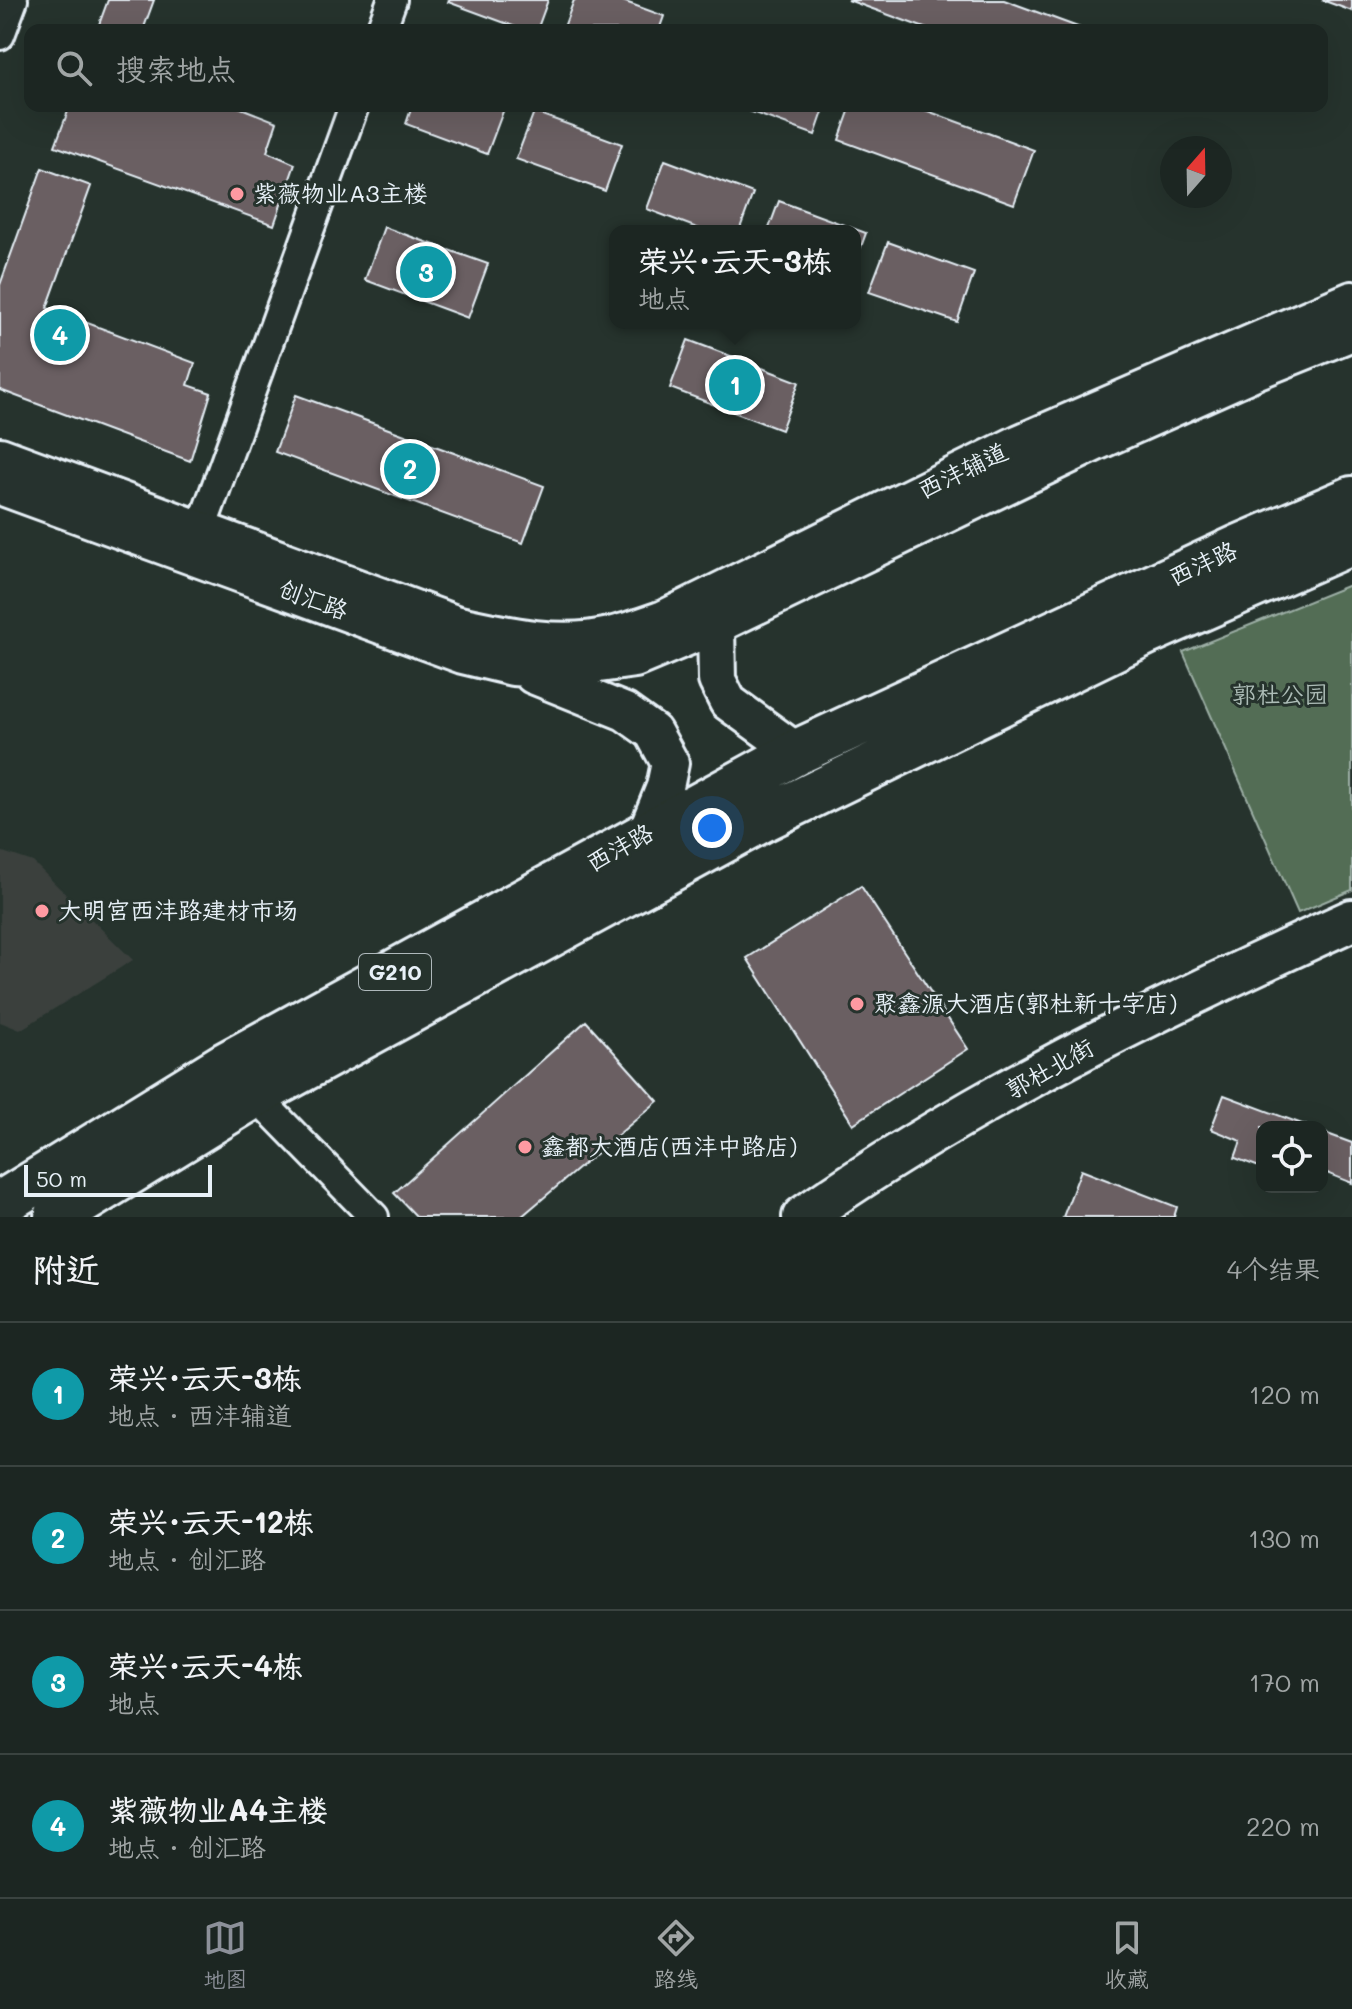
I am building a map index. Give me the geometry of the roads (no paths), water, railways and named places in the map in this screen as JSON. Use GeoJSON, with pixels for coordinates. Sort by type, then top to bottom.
{"type":"FeatureCollection","features":[{"type":"Feature","properties":{"kind":"highway","name":"西沣路"},"geometry":{"type":"LineString","coordinates":[[0,1204],[225,1065],[797,752],[1240,547],[1352,499]]}},
{"type":"Feature","properties":{"kind":"highway","name":"西沣路"},"geometry":{"type":"LineString","coordinates":[[57,1217],[255,1095],[761,820],[1147,632],[1352,542]]}},
{"type":"Feature","properties":{"kind":"main road","name":"郭杜北街"},"geometry":{"type":"LineString","coordinates":[[803,1217],[866,1173],[1044,1071],[1208,985],[1352,920]]}},
{"type":"Feature","properties":{"kind":"main road","name":"郭杜北街"},"geometry":{"type":"LineString","coordinates":[[835,1217],[877,1188],[1055,1086],[1250,989],[1352,945]]}},
{"type":"Feature","properties":{"kind":"street"},"geometry":{"type":"LineString","coordinates":[[0,35],[13,0]]}},
{"type":"Feature","properties":{"kind":"street"},"geometry":{"type":"LineString","coordinates":[[383,24],[392,0]]}},
{"type":"Feature","properties":{"kind":"street"},"geometry":{"type":"LineString","coordinates":[[201,529],[352,112]]}},
{"type":"Feature","properties":{"kind":"street","name":"西沣辅道"},"geometry":{"type":"LineString","coordinates":[[576,641],[609,636],[664,619],[1020,443],[1352,300]]}},
{"type":"Feature","properties":{"kind":"street","name":"西沣辅道"},"geometry":{"type":"LineString","coordinates":[[635,659],[716,625],[1098,441],[1255,371],[1352,332]]}},
{"type":"Feature","properties":{"kind":"street","name":"创汇路"},"geometry":{"type":"LineString","coordinates":[[0,456],[455,624],[513,637],[576,641]]}},
{"type":"Feature","properties":{"kind":"street","name":"创汇路"},"geometry":{"type":"LineString","coordinates":[[0,486],[463,655],[513,667],[556,670],[635,659]]}},
{"type":"Feature","properties":{"kind":"street"},"geometry":{"type":"LineString","coordinates":[[716,625],[717,680],[728,702],[797,752]]}},
{"type":"Feature","properties":{"kind":"street"},"geometry":{"type":"LineString","coordinates":[[513,667],[625,712],[653,732],[670,763],[665,787],[646,834]]}},
{"type":"Feature","properties":{"kind":"street"},"geometry":{"type":"LineString","coordinates":[[255,1095],[374,1217]]}},
{"type":"Feature","properties":{"kind":"place","name":"紫薇物业A3主楼"},"geometry":{"type":"Point","coordinates":[237,194]}},
{"type":"Feature","properties":{"kind":"place","name":"荣兴·云天-4栋"},"geometry":{"type":"Point","coordinates":[426,272]}},
{"type":"Feature","properties":{"kind":"place","name":"紫薇物业A4主楼"},"geometry":{"type":"Point","coordinates":[60,335]}},
{"type":"Feature","properties":{"kind":"place","name":"荣兴·云天-3栋"},"geometry":{"type":"Point","coordinates":[735,385]}},
{"type":"Feature","properties":{"kind":"place","name":"荣兴·云天-12栋"},"geometry":{"type":"Point","coordinates":[410,469]}},
{"type":"Feature","properties":{"kind":"place","name":"大明宫西沣路建材市场"},"geometry":{"type":"Point","coordinates":[42,911]}},
{"type":"Feature","properties":{"kind":"place","name":"聚鑫源大酒店(郭杜新十字店)"},"geometry":{"type":"Point","coordinates":[857,1004]}},
{"type":"Feature","properties":{"kind":"place","name":"鑫都大酒店(西沣中路店)"},"geometry":{"type":"Point","coordinates":[525,1147]}},
{"type":"Feature","properties":{"kind":"park label","name":"郭杜公园"},"geometry":{"type":"Point","coordinates":[1280,695]}}]}
